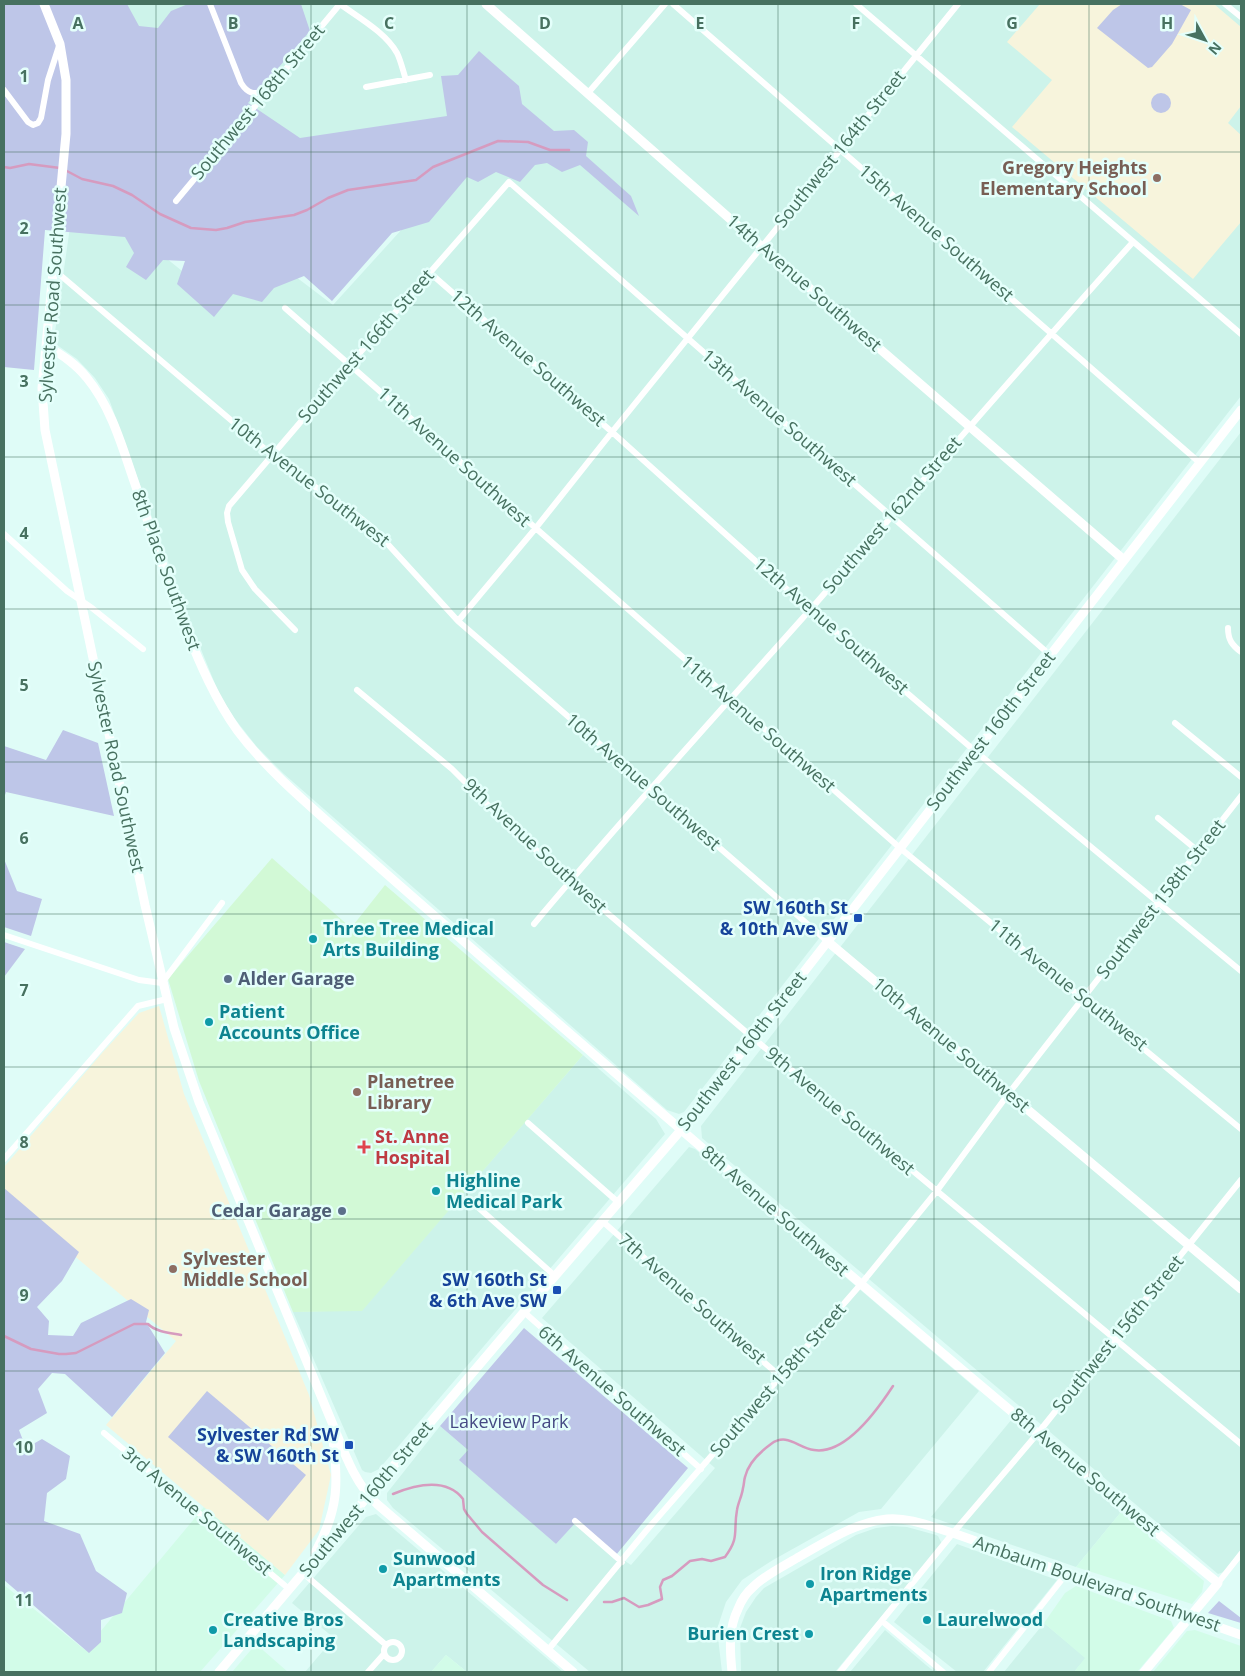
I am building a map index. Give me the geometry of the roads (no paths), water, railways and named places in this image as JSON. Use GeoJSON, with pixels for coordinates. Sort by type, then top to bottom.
{"type":"FeatureCollection","features":[{"type":"Feature","properties":{"kind":"street","name":"Sylvester Road Southwest"},"geometry":{"type":"LineString","coordinates":[[44,4],[60,44],[66,80],[66,134],[42,388],[45,430],[79,600],[162,983],[174,1028],[199,1102],[330,1420],[355,1474],[368,1496],[574,1672]]}},
{"type":"Feature","properties":{"kind":"street"},"geometry":{"type":"LineString","coordinates":[[210,4],[241,83],[252,94],[267,91]]}},
{"type":"Feature","properties":{"kind":"street"},"geometry":{"type":"LineString","coordinates":[[340,4],[378,32],[389,43],[397,54],[406,80]]}},
{"type":"Feature","properties":{"kind":"street","name":"Southwest 168th Street"},"geometry":{"type":"LineString","coordinates":[[176,201],[340,4]]}},
{"type":"Feature","properties":{"kind":"street","name":"14th Avenue Southwest"},"geometry":{"type":"LineString","coordinates":[[486,4],[762,247],[1124,560]]}},
{"type":"Feature","properties":{"kind":"street"},"geometry":{"type":"LineString","coordinates":[[588,93],[665,4]]}},
{"type":"Feature","properties":{"kind":"street","name":"15th Avenue Southwest"},"geometry":{"type":"LineString","coordinates":[[673,4],[1200,463]]}},
{"type":"Feature","properties":{"kind":"street"},"geometry":{"type":"LineString","coordinates":[[856,4],[1241,334]]}},
{"type":"Feature","properties":{"kind":"street","name":"Southwest 164th Street"},"geometry":{"type":"LineString","coordinates":[[458,621],[535,529],[958,4]]}},
{"type":"Feature","properties":{"kind":"street"},"geometry":{"type":"LineString","coordinates":[[1225,4],[1241,17]]}},
{"type":"Feature","properties":{"kind":"street"},"geometry":{"type":"LineString","coordinates":[[4,90],[28,122],[33,125],[38,123],[41,118],[48,80],[60,44]]}},
{"type":"Feature","properties":{"kind":"street"},"geometry":{"type":"LineString","coordinates":[[366,87],[430,75]]}},
{"type":"Feature","properties":{"kind":"street","name":"Southwest 166th Street"},"geometry":{"type":"LineString","coordinates":[[295,630],[247,579],[242,570],[230,531],[227,513],[232,501],[509,182]]}},
{"type":"Feature","properties":{"kind":"street","name":"13th Avenue Southwest"},"geometry":{"type":"LineString","coordinates":[[509,182],[1050,655]]}},
{"type":"Feature","properties":{"kind":"street","name":"Southwest 162nd Street"},"geometry":{"type":"LineString","coordinates":[[534,924],[570,880],[1133,242]]}},
{"type":"Feature","properties":{"kind":"street","name":"10th Avenue Southwest"},"geometry":{"type":"LineString","coordinates":[[53,269],[272,456],[373,528],[458,621],[827,941],[1241,1289]]}},
{"type":"Feature","properties":{"kind":"street","name":"12th Avenue Southwest"},"geometry":{"type":"LineString","coordinates":[[429,272],[612,432],[810,610],[975,751],[1241,971]]}},
{"type":"Feature","properties":{"kind":"street","name":"11th Avenue Southwest"},"geometry":{"type":"LineString","coordinates":[[285,308],[900,848],[1241,1129]]}},
{"type":"Feature","properties":{"kind":"street","name":"8th Place Southwest"},"geometry":{"type":"LineString","coordinates":[[47,346],[77,366],[96,389],[105,405],[120,442],[175,600],[196,654],[216,697],[240,734],[294,792]]}},
{"type":"Feature","properties":{"kind":"street","name":"Southwest 160th Street"},"geometry":{"type":"LineString","coordinates":[[219,1672],[681,1130],[1241,410]]}},
{"type":"Feature","properties":{"kind":"street"},"geometry":{"type":"LineString","coordinates":[[4,534],[79,600],[143,648]]}},
{"type":"Feature","properties":{"kind":"street"},"geometry":{"type":"LineString","coordinates":[[1228,628],[1228,637],[1232,644],[1241,652]]}},
{"type":"Feature","properties":{"kind":"street","name":"9th Avenue Southwest"},"geometry":{"type":"LineString","coordinates":[[357,690],[452,769],[501,818],[570,880],[752,1037],[1241,1444]]}},
{"type":"Feature","properties":{"kind":"street"},"geometry":{"type":"LineString","coordinates":[[1175,723],[1241,778]]}},
{"type":"Feature","properties":{"kind":"street","name":"8th Avenue Southwest"},"geometry":{"type":"LineString","coordinates":[[294,792],[681,1130],[861,1284],[1218,1583]]}},
{"type":"Feature","properties":{"kind":"street","name":"Southwest 158th Street"},"geometry":{"type":"LineString","coordinates":[[548,1650],[646,1531],[702,1469],[861,1284],[936,1192],[1009,1093],[1241,796]]}},
{"type":"Feature","properties":{"kind":"street"},"geometry":{"type":"LineString","coordinates":[[1158,818],[1198,851]]}},
{"type":"Feature","properties":{"kind":"street"},"geometry":{"type":"LineString","coordinates":[[4,935],[139,980],[162,983],[222,903]]}},
{"type":"Feature","properties":{"kind":"street"},"geometry":{"type":"LineString","coordinates":[[4,1159],[138,1006],[167,1000]]}},
{"type":"Feature","properties":{"kind":"street"},"geometry":{"type":"LineString","coordinates":[[528,1123],[619,1203]]}},
{"type":"Feature","properties":{"kind":"street","name":"Southwest 156th Street"},"geometry":{"type":"LineString","coordinates":[[840,1672],[1114,1340],[1241,1180]]}},
{"type":"Feature","properties":{"kind":"street"},"geometry":{"type":"LineString","coordinates":[[471,1201],[555,1276]]}},
{"type":"Feature","properties":{"kind":"street","name":"7th Avenue Southwest"},"geometry":{"type":"LineString","coordinates":[[602,1222],[781,1377]]}},
{"type":"Feature","properties":{"kind":"street","name":"6th Avenue Southwest"},"geometry":{"type":"LineString","coordinates":[[524,1312],[702,1469]]}},
{"type":"Feature","properties":{"kind":"street"},"geometry":{"type":"LineString","coordinates":[[330,1420],[337,1464],[337,1486],[334,1505],[326,1531],[304,1571],[386,1645]]}},
{"type":"Feature","properties":{"kind":"street","name":"3rd Avenue Southwest"},"geometry":{"type":"LineString","coordinates":[[104,1433],[289,1589]]}},
{"type":"Feature","properties":{"kind":"street","name":"Ambaum Boulevard Southwest"},"geometry":{"type":"LineString","coordinates":[[732,1672],[730,1642],[732,1626],[737,1610],[753,1586],[842,1532],[865,1523],[888,1519],[914,1522],[953,1533],[1241,1635]]}},
{"type":"Feature","properties":{"kind":"street"},"geometry":{"type":"LineString","coordinates":[[575,1521],[622,1562]]}},
{"type":"Feature","properties":{"kind":"street"},"geometry":{"type":"LineString","coordinates":[[1144,1672],[1241,1554]]}},
{"type":"Feature","properties":{"kind":"street"},"geometry":{"type":"LineString","coordinates":[[989,1672],[1067,1573]]}},
{"type":"Feature","properties":{"kind":"street"},"geometry":{"type":"LineString","coordinates":[[882,1621],[943,1672]]}},
{"type":"Feature","properties":{"kind":"street"},"geometry":{"type":"LineString","coordinates":[[384,1654],[388,1659],[395,1660],[400,1657],[403,1651],[400,1645],[395,1642],[386,1645]]}},
{"type":"Feature","properties":{"kind":"street"},"geometry":{"type":"LineString","coordinates":[[368,1672],[384,1654],[386,1645]]}},
{"type":"Feature","properties":{"kind":"waterway"},"geometry":{"type":"LineString","coordinates":[[65,170],[82,179],[113,186],[132,195],[160,214],[191,228],[216,230],[245,222],[294,215],[348,190],[416,180],[433,167],[498,141],[528,142],[550,150],[569,150]]}},
{"type":"Feature","properties":{"kind":"waterway"},"geometry":{"type":"LineString","coordinates":[[4,167],[10,168],[29,164],[60,168]]}},
{"type":"Feature","properties":{"kind":"waterway"},"geometry":{"type":"LineString","coordinates":[[4,1336],[31,1349],[66,1354],[76,1353],[134,1324],[148,1324],[159,1330],[181,1335]]}},
{"type":"Feature","properties":{"kind":"waterway"},"geometry":{"type":"LineString","coordinates":[[604,1602],[612,1602],[624,1598],[639,1607],[648,1605],[662,1599],[660,1587],[663,1580],[672,1576],[690,1561],[702,1559],[711,1561],[725,1557],[733,1544],[737,1510],[745,1478],[752,1463],[759,1455],[771,1444],[782,1440],[814,1450],[826,1450],[837,1445],[849,1438],[870,1418],[893,1386]]}},
{"type":"Feature","properties":{"kind":"waterway"},"geometry":{"type":"LineString","coordinates":[[393,1494],[411,1488],[430,1485],[439,1485],[456,1492],[463,1499],[464,1509],[467,1514],[482,1532],[543,1585],[567,1600]]}},
{"type":"Feature","properties":{"kind":"place","name":"Gregory Heights Elementary School"},"geometry":{"type":"Point","coordinates":[1157,178]}},
{"type":"Feature","properties":{"kind":"place","name":"SW 160th St & 10th Ave SW"},"geometry":{"type":"Point","coordinates":[858,918]}},
{"type":"Feature","properties":{"kind":"place","name":"Three Tree Medical Arts Building"},"geometry":{"type":"Point","coordinates":[313,939]}},
{"type":"Feature","properties":{"kind":"place","name":"Alder Garage"},"geometry":{"type":"Point","coordinates":[228,979]}},
{"type":"Feature","properties":{"kind":"place","name":"Patient Accounts Office"},"geometry":{"type":"Point","coordinates":[209,1022]}},
{"type":"Feature","properties":{"kind":"place","name":"Planetree Library"},"geometry":{"type":"Point","coordinates":[357,1092]}},
{"type":"Feature","properties":{"kind":"place","name":"St. Anne Hospital"},"geometry":{"type":"Point","coordinates":[364,1147]}},
{"type":"Feature","properties":{"kind":"place","name":"Highline Medical Park"},"geometry":{"type":"Point","coordinates":[436,1191]}},
{"type":"Feature","properties":{"kind":"place","name":"Cedar Garage"},"geometry":{"type":"Point","coordinates":[342,1211]}},
{"type":"Feature","properties":{"kind":"place","name":"Sylvester Middle School"},"geometry":{"type":"Point","coordinates":[173,1269]}},
{"type":"Feature","properties":{"kind":"place","name":"SW 160th St & 6th Ave SW"},"geometry":{"type":"Point","coordinates":[557,1290]}},
{"type":"Feature","properties":{"kind":"place","name":"Sylvester Rd SW & SW 160th St"},"geometry":{"type":"Point","coordinates":[349,1445]}},
{"type":"Feature","properties":{"kind":"place","name":"Sunwood Apartments"},"geometry":{"type":"Point","coordinates":[383,1569]}},
{"type":"Feature","properties":{"kind":"place","name":"Iron Ridge Apartments"},"geometry":{"type":"Point","coordinates":[810,1584]}},
{"type":"Feature","properties":{"kind":"place","name":"Laurelwood"},"geometry":{"type":"Point","coordinates":[927,1620]}},
{"type":"Feature","properties":{"kind":"place","name":"Creative Bros Landscaping"},"geometry":{"type":"Point","coordinates":[213,1630]}},
{"type":"Feature","properties":{"kind":"place","name":"Burien Crest"},"geometry":{"type":"Point","coordinates":[809,1634]}},
{"type":"Feature","properties":{"kind":"park label","name":"Lakeview Park"},"geometry":{"type":"Point","coordinates":[509,1422]}}]}
